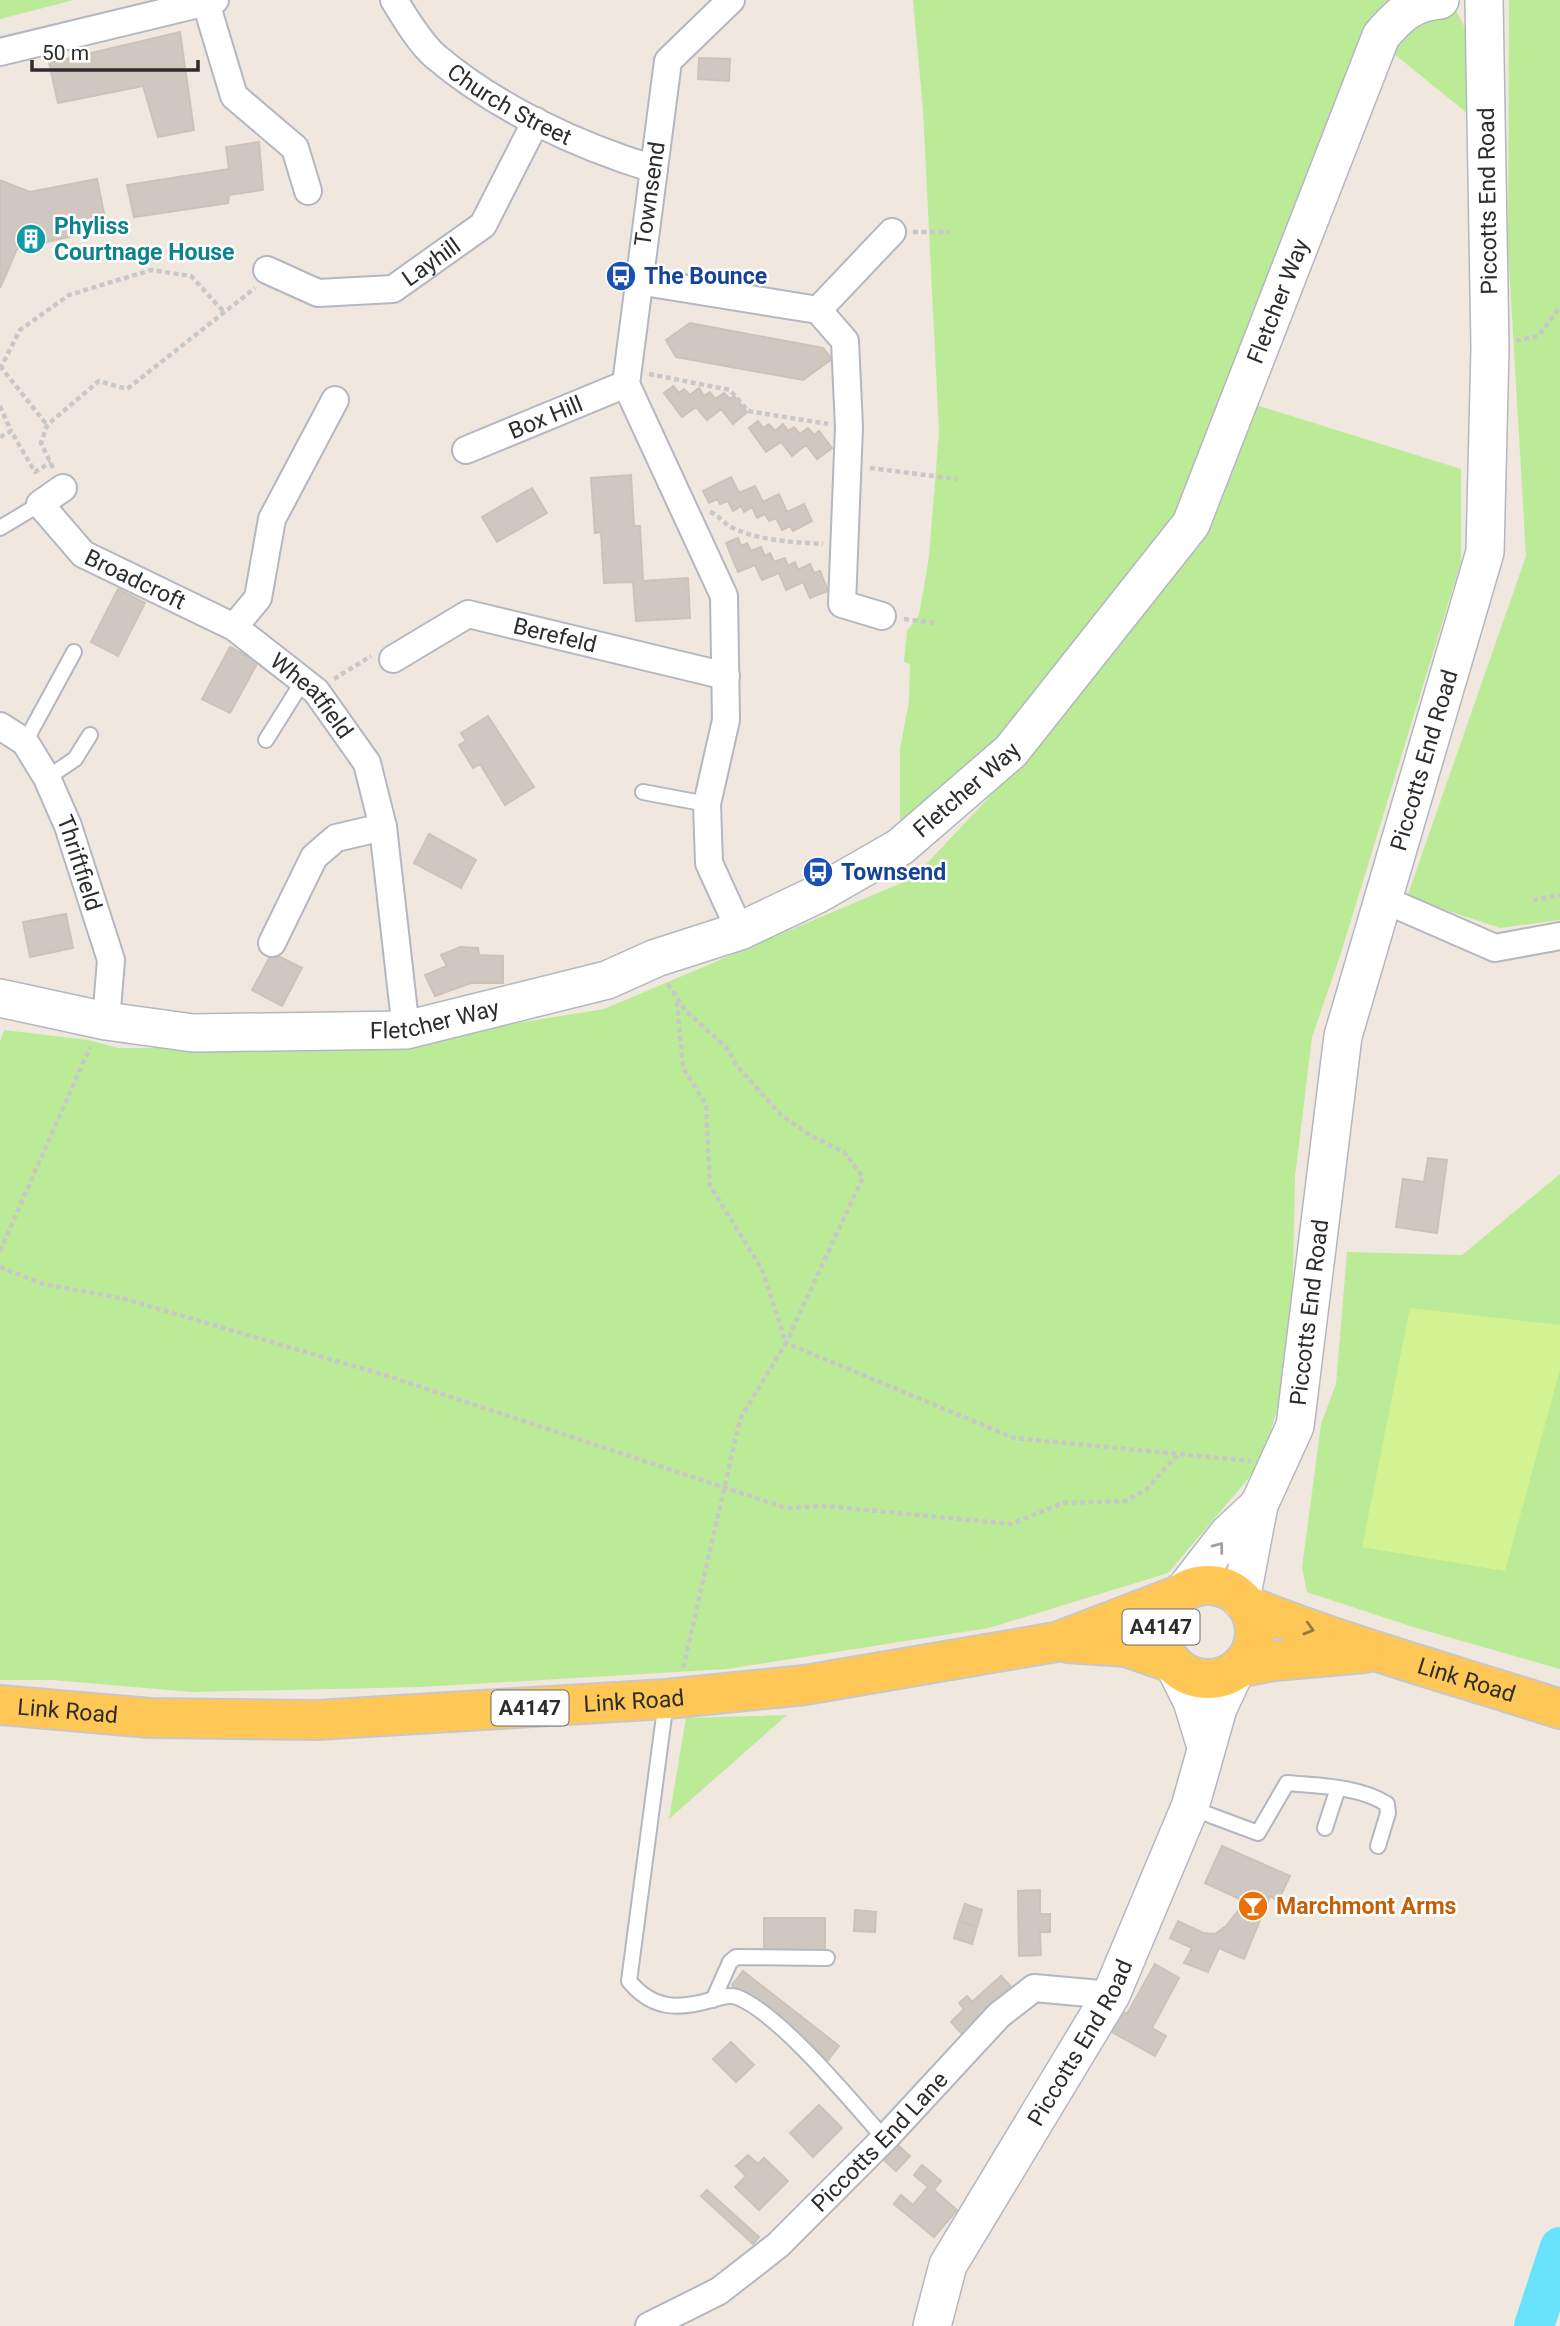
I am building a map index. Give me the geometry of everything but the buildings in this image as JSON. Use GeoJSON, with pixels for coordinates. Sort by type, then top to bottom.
{"type":"FeatureCollection","features":[{"type":"Feature","properties":{"kind":"main road","name":"Link Road"},"geometry":{"type":"LineString","coordinates":[[0,1705],[150,1718],[317,1720],[673,1698],[805,1685],[1056,1642],[1195,1587],[1220,1587],[1243,1602],[1374,1652],[1423,1664],[1560,1709]]}},
{"type":"Feature","properties":{"kind":"main road","name":"A4147"},"geometry":{"type":"LineString","coordinates":[[1173,1664],[1163,1646],[1161,1628],[1167,1609],[1181,1594]]}},
{"type":"Feature","properties":{"kind":"main road"},"geometry":{"type":"LineString","coordinates":[[1237,1669],[1246,1659],[1254,1638],[1254,1626],[1243,1602]]}},
{"type":"Feature","properties":{"kind":"main road","name":"Link Road"},"geometry":{"type":"LineString","coordinates":[[1056,1642],[1126,1647],[1205,1679],[1274,1661],[1374,1652]]}},
{"type":"Feature","properties":{"kind":"street","name":"Church Street"},"geometry":{"type":"LineString","coordinates":[[394,0],[433,55],[536,121],[615,157],[654,169]]}},
{"type":"Feature","properties":{"kind":"street","name":"Townsend"},"geometry":{"type":"LineString","coordinates":[[626,377],[668,61],[731,0]]}},
{"type":"Feature","properties":{"kind":"street","name":"Fletcher Way"},"geometry":{"type":"LineString","coordinates":[[0,998],[106,1021],[193,1032],[406,1030],[607,980],[656,958],[740,930],[818,894],[900,847],[1012,751],[1191,524],[1381,36],[1397,17],[1420,2],[1440,0]]}},
{"type":"Feature","properties":{"kind":"street","name":"Piccotts End Road"},"geometry":{"type":"LineString","coordinates":[[1243,1602],[1259,1505],[1295,1426],[1343,1036],[1485,552],[1490,348],[1484,0]]}},
{"type":"Feature","properties":{"kind":"street"},"geometry":{"type":"LineString","coordinates":[[0,52],[211,2],[234,96],[295,148],[308,191]]}},
{"type":"Feature","properties":{"kind":"street","name":"Layhill"},"geometry":{"type":"LineString","coordinates":[[267,270],[318,293],[393,289],[483,225],[536,121]]}},
{"type":"Feature","properties":{"kind":"street"},"geometry":{"type":"LineString","coordinates":[[818,310],[892,232]]}},
{"type":"Feature","properties":{"kind":"street"},"geometry":{"type":"LineString","coordinates":[[638,281],[818,310],[845,341],[849,428],[842,604],[882,616]]}},
{"type":"Feature","properties":{"kind":"street"},"geometry":{"type":"LineString","coordinates":[[626,377],[724,596],[726,720],[707,804],[709,863],[740,930]]}},
{"type":"Feature","properties":{"kind":"street","name":"Box Hill"},"geometry":{"type":"LineString","coordinates":[[466,450],[626,377]]}},
{"type":"Feature","properties":{"kind":"street"},"geometry":{"type":"LineString","coordinates":[[234,626],[258,598],[272,519],[335,400]]}},
{"type":"Feature","properties":{"kind":"street"},"geometry":{"type":"LineString","coordinates":[[40,504],[63,488]]}},
{"type":"Feature","properties":{"kind":"street","name":"Broadcroft"},"geometry":{"type":"LineString","coordinates":[[40,504],[83,554],[234,626]]}},
{"type":"Feature","properties":{"kind":"street","name":"Berefeld"},"geometry":{"type":"LineString","coordinates":[[393,659],[468,614],[726,676]]}},
{"type":"Feature","properties":{"kind":"street","name":"Wheatfield"},"geometry":{"type":"LineString","coordinates":[[234,626],[310,686],[367,763],[383,827],[406,1030]]}},
{"type":"Feature","properties":{"kind":"street","name":"Thriftfield"},"geometry":{"type":"LineString","coordinates":[[0,726],[25,741],[47,778],[68,826],[111,960],[106,1021]]}},
{"type":"Feature","properties":{"kind":"street"},"geometry":{"type":"LineString","coordinates":[[272,943],[314,857],[336,838],[383,827]]}},
{"type":"Feature","properties":{"kind":"street"},"geometry":{"type":"LineString","coordinates":[[1385,900],[1495,947],[1560,936]]}},
{"type":"Feature","properties":{"kind":"street","name":"Piccotts End Road"},"geometry":{"type":"LineString","coordinates":[[1181,1594],[1228,1534],[1259,1505]]}},
{"type":"Feature","properties":{"kind":"street"},"geometry":{"type":"LineString","coordinates":[[1173,1664],[1192,1701],[1206,1747]]}},
{"type":"Feature","properties":{"kind":"street","name":"Piccotts End Road"},"geometry":{"type":"LineString","coordinates":[[932,2326],[948,2265],[1111,1995],[1190,1807],[1221,1698],[1237,1669]]}},
{"type":"Feature","properties":{"kind":"street","name":"Piccotts End Lane"},"geometry":{"type":"LineString","coordinates":[[649,2326],[719,2291],[778,2245],[884,2138],[999,2015],[1034,1988],[1111,1995]]}},
{"type":"Feature","properties":{"kind":"lane"},"geometry":{"type":"LineString","coordinates":[[0,528],[40,504]]}},
{"type":"Feature","properties":{"kind":"lane"},"geometry":{"type":"LineString","coordinates":[[25,741],[74,652]]}},
{"type":"Feature","properties":{"kind":"lane"},"geometry":{"type":"LineString","coordinates":[[266,740],[310,686]]}},
{"type":"Feature","properties":{"kind":"lane"},"geometry":{"type":"LineString","coordinates":[[47,778],[75,759],[90,735]]}},
{"type":"Feature","properties":{"kind":"lane"},"geometry":{"type":"LineString","coordinates":[[643,792],[707,804]]}},
{"type":"Feature","properties":{"kind":"lane"},"geometry":{"type":"LineString","coordinates":[[673,1698],[627,1976],[643,1997],[657,2003],[690,2005],[723,1996],[734,1996],[758,2010],[806,2053],[884,2138]]}},
{"type":"Feature","properties":{"kind":"lane"},"geometry":{"type":"LineString","coordinates":[[1190,1807],[1258,1833],[1287,1783],[1338,1788],[1377,1798],[1387,1804],[1388,1812],[1378,1846]]}},
{"type":"Feature","properties":{"kind":"lane"},"geometry":{"type":"LineString","coordinates":[[1325,1828],[1338,1788]]}},
{"type":"Feature","properties":{"kind":"lane"},"geometry":{"type":"LineString","coordinates":[[713,2000],[730,1962],[736,1956],[827,1958]]}},
{"type":"Feature","properties":{"kind":"path"},"geometry":{"type":"LineString","coordinates":[[892,232],[950,232]]}},
{"type":"Feature","properties":{"kind":"path"},"geometry":{"type":"LineString","coordinates":[[47,425],[0,367],[20,330],[69,295],[151,270],[191,276],[225,313]]}},
{"type":"Feature","properties":{"kind":"path"},"geometry":{"type":"LineString","coordinates":[[63,488],[41,443],[47,425],[99,381],[127,389],[253,291],[267,270]]}},
{"type":"Feature","properties":{"kind":"path"},"geometry":{"type":"LineString","coordinates":[[1490,348],[1538,336],[1560,307]]}},
{"type":"Feature","properties":{"kind":"path"},"geometry":{"type":"LineString","coordinates":[[626,377],[730,390],[748,411],[849,428]]}},
{"type":"Feature","properties":{"kind":"path"},"geometry":{"type":"LineString","coordinates":[[0,406],[10,431],[35,472],[51,462]]}},
{"type":"Feature","properties":{"kind":"path"},"geometry":{"type":"LineString","coordinates":[[0,437],[10,431]]}},
{"type":"Feature","properties":{"kind":"path"},"geometry":{"type":"LineString","coordinates":[[848,465],[957,479]]}},
{"type":"Feature","properties":{"kind":"path"},"geometry":{"type":"LineString","coordinates":[[688,513],[702,509],[719,515],[731,527],[782,541],[845,545]]}},
{"type":"Feature","properties":{"kind":"path"},"geometry":{"type":"LineString","coordinates":[[882,616],[935,623]]}},
{"type":"Feature","properties":{"kind":"path"},"geometry":{"type":"LineString","coordinates":[[310,686],[385,647],[393,659]]}},
{"type":"Feature","properties":{"kind":"path"},"geometry":{"type":"LineString","coordinates":[[1532,900],[1560,895]]}},
{"type":"Feature","properties":{"kind":"path"},"geometry":{"type":"LineString","coordinates":[[656,958],[677,1000],[727,1048],[737,1066],[780,1114],[811,1136],[844,1152],[863,1177],[786,1343],[740,1419],[673,1698]]}},
{"type":"Feature","properties":{"kind":"path"},"geometry":{"type":"LineString","coordinates":[[677,1000],[683,1068],[706,1105],[710,1186],[762,1269],[786,1343],[1014,1438],[1279,1464]]}},
{"type":"Feature","properties":{"kind":"path"},"geometry":{"type":"LineString","coordinates":[[0,1251],[86,1055]]}},
{"type":"Feature","properties":{"kind":"path"},"geometry":{"type":"LineString","coordinates":[[0,1267],[43,1284],[121,1298],[388,1376],[786,1508],[825,1506],[1011,1524],[1063,1503],[1125,1501],[1146,1490],[1178,1454]]}},
{"type":"Feature","properties":{"kind":"green space"},"geometry":{"type":"Polygon","coordinates":[[[0,0],[74,0],[0,19],[0,0]]]}},
{"type":"Feature","properties":{"kind":"green space"},"geometry":{"type":"Polygon","coordinates":[[[913,0],[1408,0],[1191,524],[900,847],[900,749],[909,701],[910,664],[904,662],[907,631],[919,615],[929,557],[939,432],[923,110],[913,0]]]}},
{"type":"Feature","properties":{"kind":"green space"},"geometry":{"type":"Polygon","coordinates":[[[1509,0],[1560,0],[1560,920],[1500,928],[1407,897],[1526,556],[1508,248],[1509,0]]]}},
{"type":"Feature","properties":{"kind":"green space"},"geometry":{"type":"Polygon","coordinates":[[[1456,10],[1471,40],[1467,113],[1388,49],[1413,15],[1456,10]]]}},
{"type":"Feature","properties":{"kind":"green space"},"geometry":{"type":"Polygon","coordinates":[[[1256,405],[1461,469],[1461,562],[1340,956],[1312,1037],[1295,1177],[1291,1364],[1264,1453],[1248,1479],[1168,1573],[989,1628],[727,1669],[421,1687],[192,1692],[52,1680],[0,1680],[0,1042],[4,1030],[88,1040],[118,1048],[363,1048],[604,1009],[913,878],[1033,751],[1256,405]]]}},
{"type":"Feature","properties":{"kind":"green space"},"geometry":{"type":"Polygon","coordinates":[[[1560,1174],[1560,1669],[1413,1627],[1307,1592],[1302,1568],[1321,1424],[1336,1384],[1347,1252],[1462,1255],[1560,1174]]]}},
{"type":"Feature","properties":{"kind":"green space"},"geometry":{"type":"Polygon","coordinates":[[[1410,1308],[1560,1325],[1560,1369],[1505,1571],[1362,1547],[1410,1308]]]}},
{"type":"Feature","properties":{"kind":"green space"},"geometry":{"type":"Polygon","coordinates":[[[787,1715],[669,1819],[686,1718],[787,1715]]]}},
{"type":"Feature","properties":{"kind":"waterway"},"geometry":{"type":"LineString","coordinates":[[1534,2326],[1560,2247]]}},
{"type":"Feature","properties":{"kind":"place","name":"Phyliss Courtnage House"},"geometry":{"type":"Point","coordinates":[31,239]}},
{"type":"Feature","properties":{"kind":"place","name":"The Bounce"},"geometry":{"type":"Point","coordinates":[621,276]}},
{"type":"Feature","properties":{"kind":"place","name":"Townsend"},"geometry":{"type":"Point","coordinates":[818,872]}},
{"type":"Feature","properties":{"kind":"place","name":"Marchmont Arms"},"geometry":{"type":"Point","coordinates":[1253,1906]}}]}
